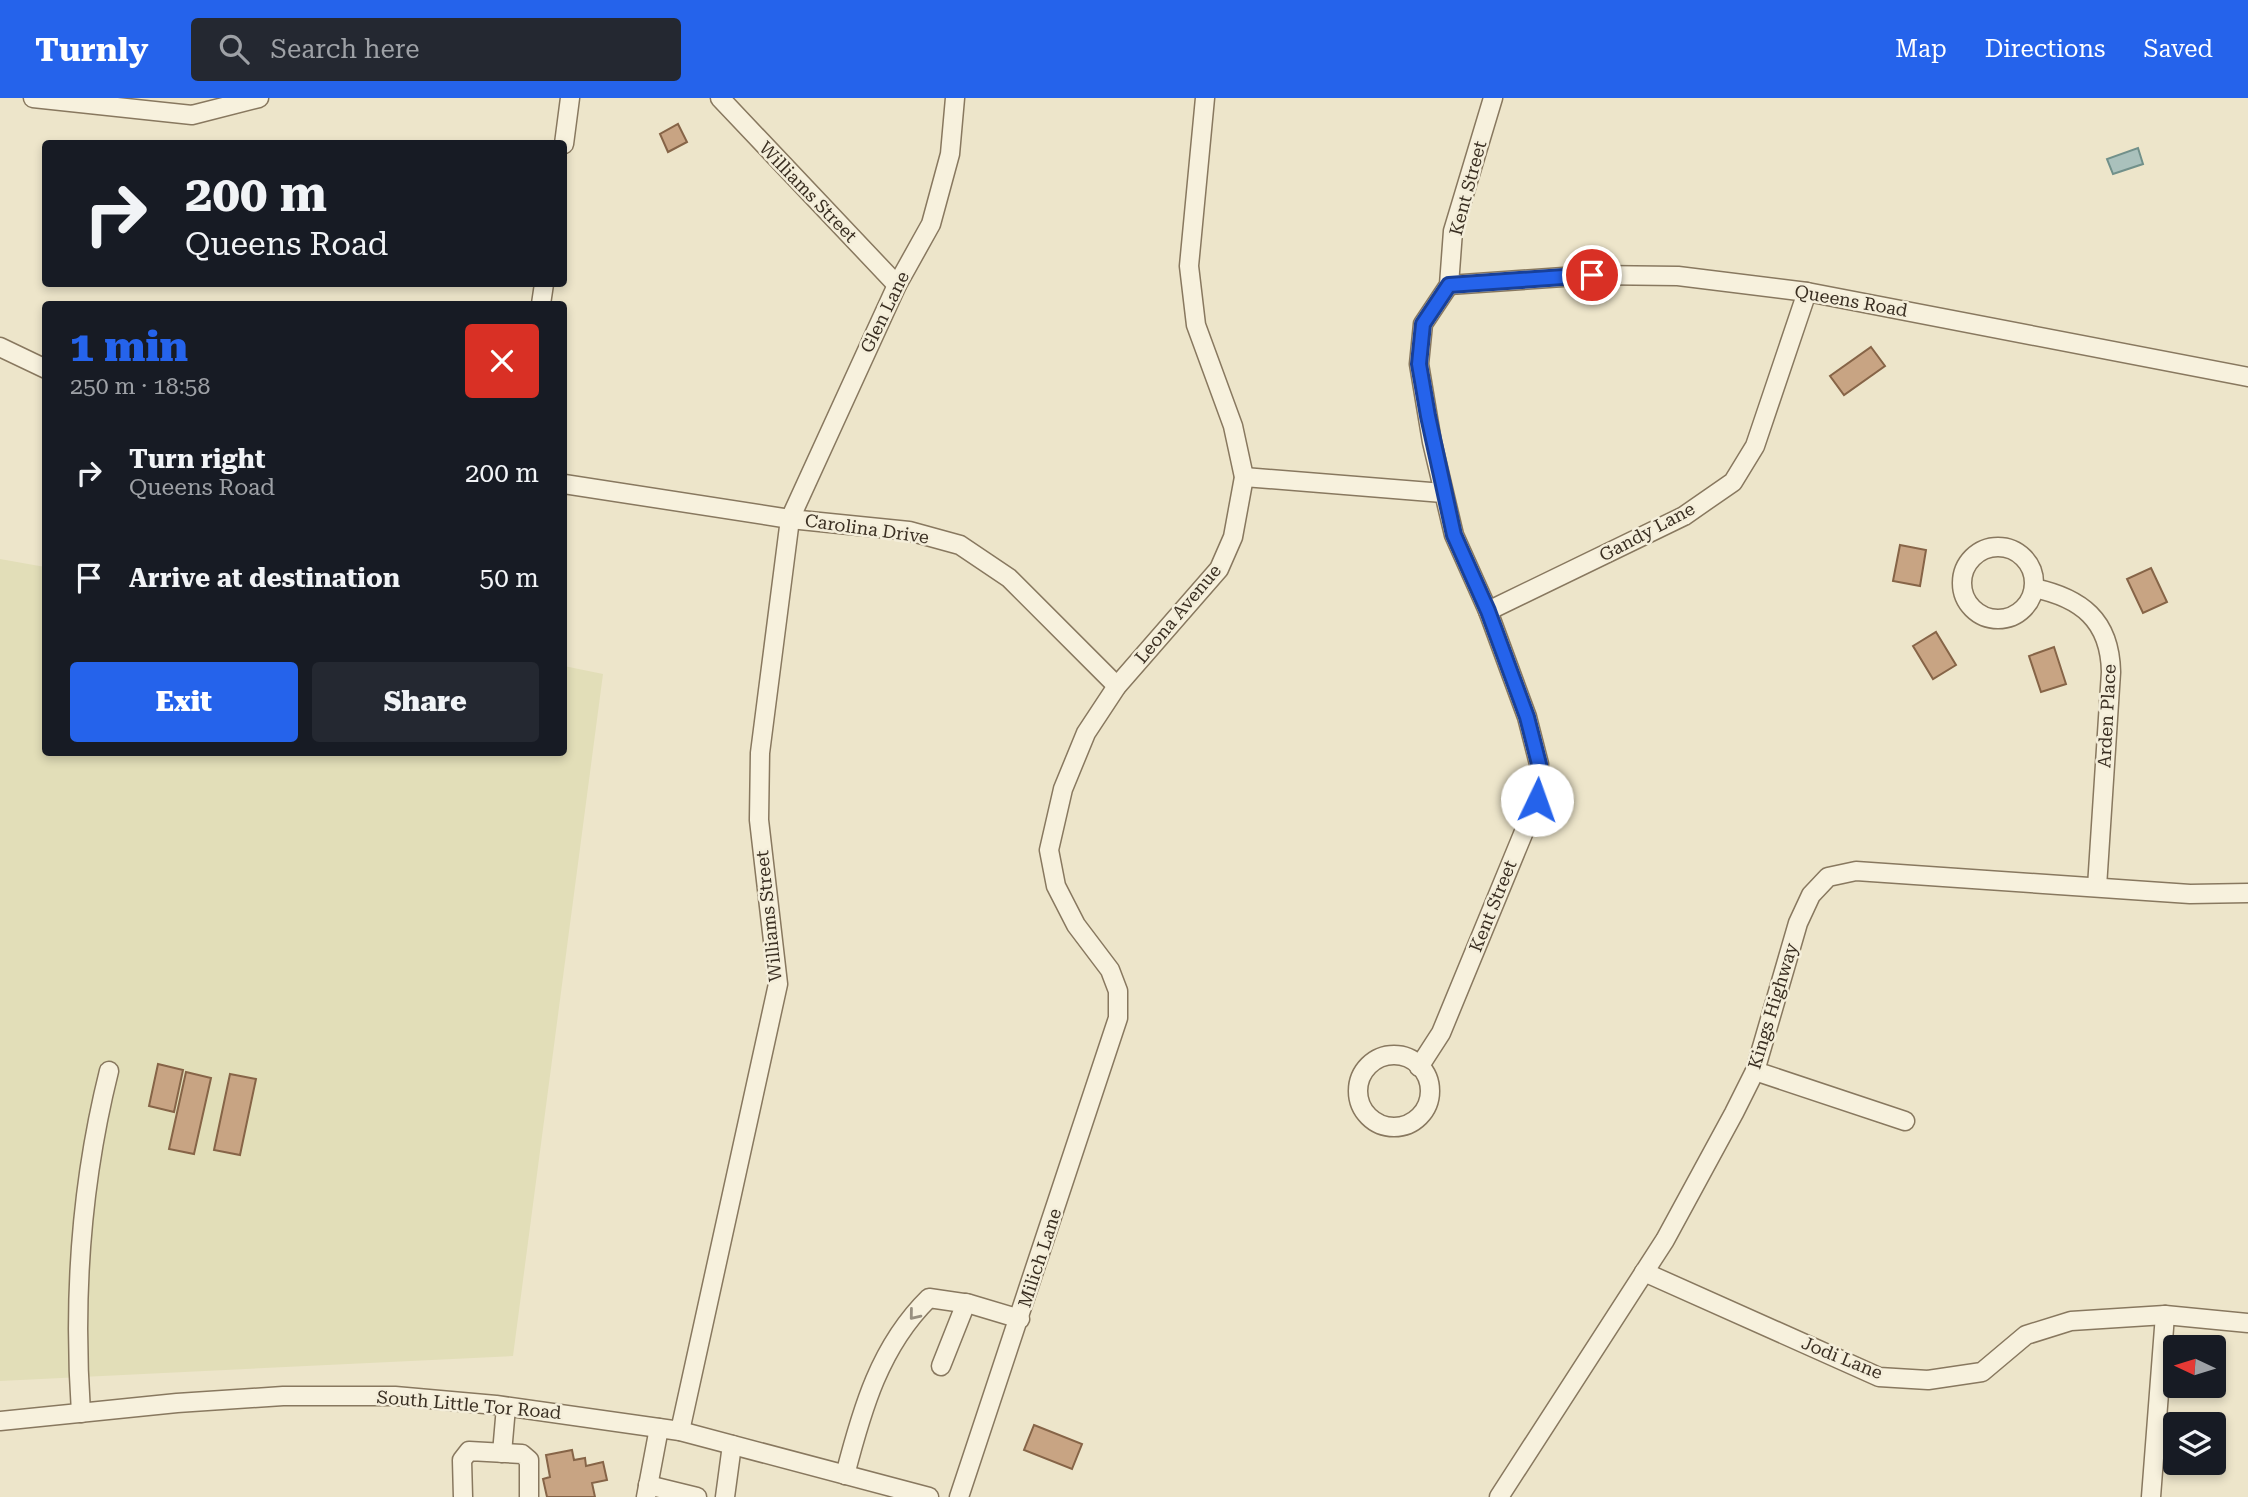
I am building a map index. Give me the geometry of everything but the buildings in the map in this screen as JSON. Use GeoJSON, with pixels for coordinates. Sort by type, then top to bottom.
{"type":"FeatureCollection","features":[{"type":"Feature","properties":{"kind":"street"},"geometry":{"type":"LineString","coordinates":[[33,98],[192,115],[259,98]]}},
{"type":"Feature","properties":{"kind":"street"},"geometry":{"type":"LineString","coordinates":[[565,140],[570,98]]}},
{"type":"Feature","properties":{"kind":"street","name":"Williams Street"},"geometry":{"type":"LineString","coordinates":[[720,98],[897,285]]}},
{"type":"Feature","properties":{"kind":"street","name":"Glen Lane"},"geometry":{"type":"LineString","coordinates":[[790,519],[897,285],[931,223],[950,153],[955,98]]}},
{"type":"Feature","properties":{"kind":"street","name":"Leona Avenue"},"geometry":{"type":"LineString","coordinates":[[1118,1018],[1118,992],[1110,970],[1076,925],[1056,886],[1049,850],[1063,789],[1081,744],[1117,686],[1219,569],[1233,537],[1244,477],[1233,426],[1196,325],[1189,266],[1205,98]]}},
{"type":"Feature","properties":{"kind":"street","name":"Kent Street"},"geometry":{"type":"LineString","coordinates":[[1419,1067],[1441,1033],[1537,800],[1539,764],[1527,717],[1488,611],[1454,535],[1443,493],[1419,364],[1423,324],[1449,285],[1453,231],[1493,98]]}},
{"type":"Feature","properties":{"kind":"street","name":"Queens Road"},"geometry":{"type":"LineString","coordinates":[[1449,285],[1592,275],[1678,276],[1807,292],[2248,377]]}},
{"type":"Feature","properties":{"kind":"street","name":"Gandy Lane"},"geometry":{"type":"LineString","coordinates":[[1488,611],[1684,516],[1733,482],[1755,446],[1807,292]]}},
{"type":"Feature","properties":{"kind":"street"},"geometry":{"type":"LineString","coordinates":[[0,347],[42,367]]}},
{"type":"Feature","properties":{"kind":"street"},"geometry":{"type":"LineString","coordinates":[[1244,477],[1443,493]]}},
{"type":"Feature","properties":{"kind":"street","name":"Carolina Drive"},"geometry":{"type":"LineString","coordinates":[[567,484],[790,519],[909,531],[960,545],[1009,578],[1117,686]]}},
{"type":"Feature","properties":{"kind":"street","name":"Williams Street"},"geometry":{"type":"LineString","coordinates":[[680,1431],[778,984],[759,820],[760,753],[790,519]]}},
{"type":"Feature","properties":{"kind":"street"},"geometry":{"type":"LineString","coordinates":[[1990,548],[2007,549],[2028,564],[2034,588],[2030,600],[2018,613],[2002,619],[1991,619],[1979,614],[1966,600],[1963,588],[1964,573],[1979,553],[1990,548]]}},
{"type":"Feature","properties":{"kind":"street","name":"Arden Place"},"geometry":{"type":"LineString","coordinates":[[2034,588],[2062,594],[2083,607],[2099,626],[2109,649],[2110,672],[2097,887]]}},
{"type":"Feature","properties":{"kind":"street","name":"Kings Highway"},"geometry":{"type":"LineString","coordinates":[[1499,1497],[1644,1272],[1704,1169],[1755,1072],[1802,912],[1815,890],[1828,877],[1856,871],[2203,895],[2248,893]]}},
{"type":"Feature","properties":{"kind":"street","name":"Milich Lane"},"geometry":{"type":"LineString","coordinates":[[959,1497],[1118,1018]]}},
{"type":"Feature","properties":{"kind":"street"},"geometry":{"type":"LineString","coordinates":[[1398,1056],[1419,1067],[1429,1083],[1429,1096],[1418,1118],[1408,1124],[1392,1127],[1370,1118],[1362,1108],[1358,1089],[1362,1075],[1370,1065],[1380,1058],[1398,1056]]}},
{"type":"Feature","properties":{"kind":"street"},"geometry":{"type":"LineString","coordinates":[[81,1413],[77,1357],[79,1244],[97,1118],[109,1071]]}},
{"type":"Feature","properties":{"kind":"street"},"geometry":{"type":"LineString","coordinates":[[1755,1072],[1905,1121]]}},
{"type":"Feature","properties":{"kind":"street","name":"Jodi Lane"},"geometry":{"type":"LineString","coordinates":[[1644,1272],[1879,1377],[1928,1380],[1982,1372],[2026,1335],[2071,1321],[2165,1315],[2248,1323]]}},
{"type":"Feature","properties":{"kind":"street"},"geometry":{"type":"LineString","coordinates":[[845,1475],[859,1418],[881,1362],[914,1313],[929,1298],[965,1303],[1020,1318]]}},
{"type":"Feature","properties":{"kind":"street"},"geometry":{"type":"LineString","coordinates":[[941,1366],[965,1303]]}},
{"type":"Feature","properties":{"kind":"street"},"geometry":{"type":"LineString","coordinates":[[2151,1497],[2165,1315]]}},
{"type":"Feature","properties":{"kind":"street","name":"South Little Tor Road"},"geometry":{"type":"LineString","coordinates":[[0,1421],[283,1396],[395,1396],[506,1407],[680,1431],[909,1494],[929,1497]]}},
{"type":"Feature","properties":{"kind":"street"},"geometry":{"type":"LineString","coordinates":[[502,1453],[506,1407]]}},
{"type":"Feature","properties":{"kind":"street"},"geometry":{"type":"LineString","coordinates":[[659,1428],[647,1491],[697,1497]]}},
{"type":"Feature","properties":{"kind":"street"},"geometry":{"type":"LineString","coordinates":[[725,1497],[732,1445]]}},
{"type":"Feature","properties":{"kind":"street"},"geometry":{"type":"LineString","coordinates":[[463,1497],[462,1460],[469,1451],[522,1454],[529,1460],[529,1497]]}},
{"type":"Feature","properties":{"kind":"shaded area"},"geometry":{"type":"Polygon","coordinates":[[[0,559],[42,566],[42,756],[567,756],[567,667],[603,674],[513,1356],[0,1381],[0,559]]]}},
{"type":"Feature","properties":{"kind":"water"},"geometry":{"type":"Polygon","coordinates":[[[2138,148],[2143,164],[2113,174],[2107,159],[2138,148]]]}},
{"type":"Feature","properties":{"kind":"route"},"geometry":{"type":"LineString","coordinates":[[1537,800],[1539,764],[1527,717],[1488,611],[1454,535],[1443,493],[1419,364],[1423,324],[1449,285],[1592,275]]}}]}
